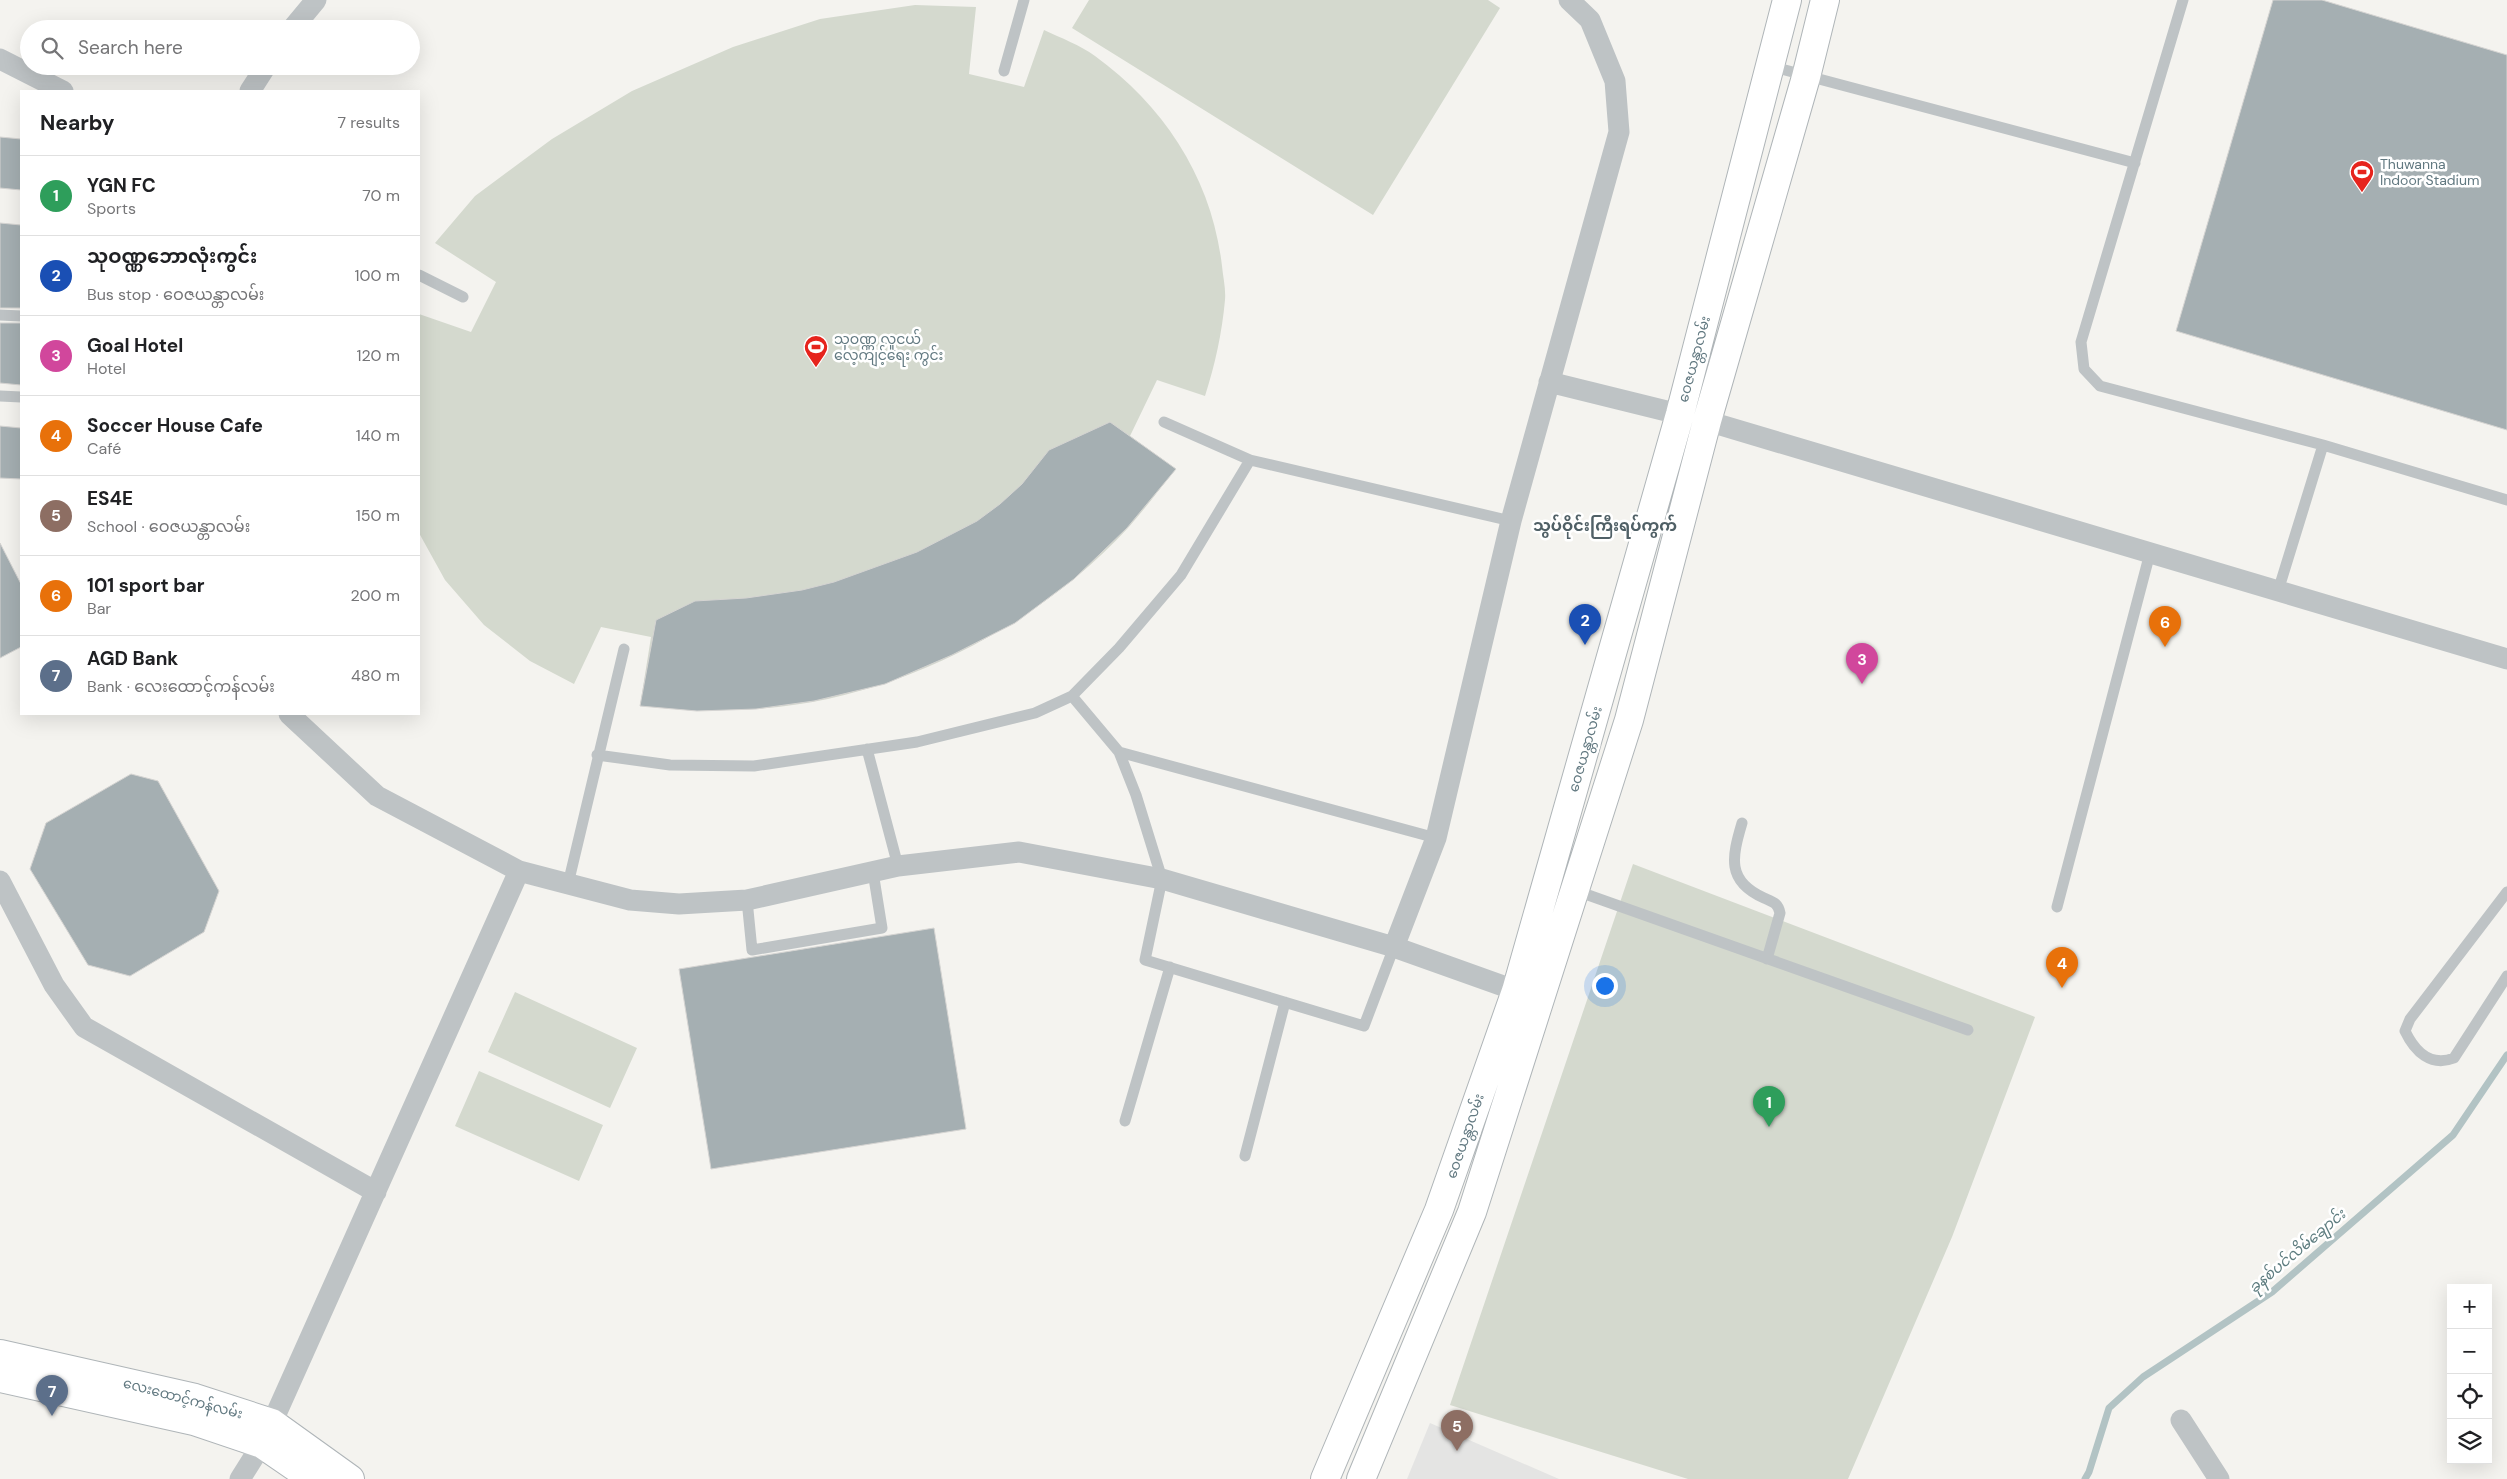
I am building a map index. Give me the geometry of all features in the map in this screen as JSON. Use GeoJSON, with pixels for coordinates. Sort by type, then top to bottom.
{"type":"FeatureCollection","features":[{"type":"Feature","properties":{"kind":"main road","name":"ဝေဇယန္တာလမ်း"},"geometry":{"type":"LineString","coordinates":[[1361,1479],[1472,1212],[1787,0]]}},
{"type":"Feature","properties":{"kind":"main road","name":"ဝေဇယန္တာလမ်း"},"geometry":{"type":"LineString","coordinates":[[1325,1479],[1439,1210],[1527,995],[1574,890],[1629,720],[1707,421],[1806,77],[1825,0]]}},
{"type":"Feature","properties":{"kind":"main road","name":"လေးထောင့်ကန်လမ်း"},"geometry":{"type":"LineString","coordinates":[[0,1354],[195,1398],[350,1479]]}},
{"type":"Feature","properties":{"kind":"main road","name":"လေးထောင့်ကန်လမ်း"},"geometry":{"type":"LineString","coordinates":[[0,1378],[194,1421],[267,1434],[313,1479]]}},
{"type":"Feature","properties":{"kind":"street"},"geometry":{"type":"LineString","coordinates":[[299,20],[316,0]]}},
{"type":"Feature","properties":{"kind":"street"},"geometry":{"type":"LineString","coordinates":[[1394,947],[1436,838],[1512,521],[1619,132],[1615,81],[1590,20],[1569,0]]}},
{"type":"Feature","properties":{"kind":"street"},"geometry":{"type":"LineString","coordinates":[[0,59],[20,69]]}},
{"type":"Feature","properties":{"kind":"street"},"geometry":{"type":"LineString","coordinates":[[32,75],[61,90]]}},
{"type":"Feature","properties":{"kind":"street"},"geometry":{"type":"LineString","coordinates":[[251,90],[260,75]]}},
{"type":"Feature","properties":{"kind":"street"},"geometry":{"type":"LineString","coordinates":[[1549,382],[1707,421],[2507,659]]}},
{"type":"Feature","properties":{"kind":"street"},"geometry":{"type":"LineString","coordinates":[[290,715],[376,796],[519,871],[630,900],[679,904],[747,900],[898,866],[1019,852],[1162,879],[1394,947],[1527,995]]}},
{"type":"Feature","properties":{"kind":"street"},"geometry":{"type":"LineString","coordinates":[[240,1479],[267,1434],[519,871]]}},
{"type":"Feature","properties":{"kind":"street"},"geometry":{"type":"LineString","coordinates":[[0,881],[54,985],[84,1027],[376,1192]]}},
{"type":"Feature","properties":{"kind":"street"},"geometry":{"type":"LineString","coordinates":[[2181,1420],[2219,1479]]}},
{"type":"Feature","properties":{"kind":"lane"},"geometry":{"type":"LineString","coordinates":[[1004,71],[1024,0]]}},
{"type":"Feature","properties":{"kind":"lane"},"geometry":{"type":"LineString","coordinates":[[2183,0],[2081,342],[2084,370],[2100,386],[2323,444],[2507,500]]}},
{"type":"Feature","properties":{"kind":"lane"},"geometry":{"type":"LineString","coordinates":[[1770,66],[2135,163]]}},
{"type":"Feature","properties":{"kind":"lane"},"geometry":{"type":"LineString","coordinates":[[420,275],[463,297]]}},
{"type":"Feature","properties":{"kind":"lane"},"geometry":{"type":"LineString","coordinates":[[0,315],[20,316]]}},
{"type":"Feature","properties":{"kind":"lane"},"geometry":{"type":"LineString","coordinates":[[0,396],[20,397]]}},
{"type":"Feature","properties":{"kind":"lane"},"geometry":{"type":"LineString","coordinates":[[1164,422],[1250,460],[1512,521]]}},
{"type":"Feature","properties":{"kind":"lane"},"geometry":{"type":"LineString","coordinates":[[2278,591],[2323,444]]}},
{"type":"Feature","properties":{"kind":"lane"},"geometry":{"type":"LineString","coordinates":[[597,755],[670,765],[754,766],[917,742],[1035,712],[1072,696],[1113,654],[1181,575],[1250,460]]}},
{"type":"Feature","properties":{"kind":"lane"},"geometry":{"type":"LineString","coordinates":[[2057,907],[2150,553]]}},
{"type":"Feature","properties":{"kind":"lane"},"geometry":{"type":"LineString","coordinates":[[568,884],[597,755],[624,649]]}},
{"type":"Feature","properties":{"kind":"lane"},"geometry":{"type":"LineString","coordinates":[[1072,696],[1096,722],[1119,752],[1136,795],[1162,879],[1145,960],[1364,1026],[1394,947]]}},
{"type":"Feature","properties":{"kind":"lane"},"geometry":{"type":"LineString","coordinates":[[867,749],[898,866]]}},
{"type":"Feature","properties":{"kind":"lane"},"geometry":{"type":"LineString","coordinates":[[1119,752],[1436,838]]}},
{"type":"Feature","properties":{"kind":"lane"},"geometry":{"type":"LineString","coordinates":[[1742,823],[1734,849],[1735,872],[1745,888],[1775,902],[1780,913],[1767,959]]}},
{"type":"Feature","properties":{"kind":"lane"},"geometry":{"type":"LineString","coordinates":[[747,900],[752,950],[882,928],[873,872]]}},
{"type":"Feature","properties":{"kind":"lane"},"geometry":{"type":"LineString","coordinates":[[1574,890],[1968,1030]]}},
{"type":"Feature","properties":{"kind":"lane"},"geometry":{"type":"LineString","coordinates":[[2507,892],[2410,1019],[2405,1032],[2411,1044],[2430,1060],[2444,1062],[2454,1058],[2507,976]]}},
{"type":"Feature","properties":{"kind":"lane"},"geometry":{"type":"LineString","coordinates":[[1126,1121],[1170,967]]}},
{"type":"Feature","properties":{"kind":"lane"},"geometry":{"type":"LineString","coordinates":[[1245,1156],[1285,1002]]}},
{"type":"Feature","properties":{"kind":"shaded area"},"geometry":{"type":"Polygon","coordinates":[[[1089,0],[1488,0],[1500,8],[1373,215],[1072,28],[1089,0]]]}},
{"type":"Feature","properties":{"kind":"shaded area","name":"သုဝဏ္ဏ လူငယ် လေ့ကျင့်ရေး ကွင်း"},"geometry":{"type":"Polygon","coordinates":[[[915,5],[976,7],[969,74],[1024,87],[1044,30],[1083,48],[1120,76],[1143,98],[1181,148],[1196,175],[1208,204],[1217,234],[1225,292],[1224,312],[1215,361],[1205,396],[1157,380],[1130,436],[1176,469],[1128,528],[1091,564],[1050,597],[1005,627],[957,653],[908,675],[857,692],[805,703],[754,709],[726,710],[640,706],[651,637],[601,627],[574,684],[530,661],[484,625],[445,580],[420,535],[420,314],[471,332],[496,282],[435,243],[475,196],[552,139],[632,91],[733,47],[820,19],[915,5]]]}},
{"type":"Feature","properties":{"kind":"shaded area"},"geometry":{"type":"Polygon","coordinates":[[[1633,864],[2035,1017],[1952,1237],[1848,1479],[1688,1479],[1450,1405],[1633,864]]]}},
{"type":"Feature","properties":{"kind":"shaded area"},"geometry":{"type":"Polygon","coordinates":[[[515,992],[637,1048],[610,1108],[488,1052],[515,992]]]}},
{"type":"Feature","properties":{"kind":"shaded area"},"geometry":{"type":"Polygon","coordinates":[[[479,1071],[603,1125],[579,1181],[455,1126],[479,1071]]]}},
{"type":"Feature","properties":{"kind":"shaded area"},"geometry":{"type":"Polygon","coordinates":[[[1430,1423],[1559,1479],[1407,1479],[1430,1423]]]}},
{"type":"Feature","properties":{"kind":"building","name":"Thuwanna Indoor Stadium"},"geometry":{"type":"Polygon","coordinates":[[[2273,0],[2322,0],[2507,55],[2507,430],[2176,331],[2273,0]]]}},
{"type":"Feature","properties":{"kind":"building"},"geometry":{"type":"Polygon","coordinates":[[[0,137],[20,139],[20,190],[0,188],[0,137]]]}},
{"type":"Feature","properties":{"kind":"building"},"geometry":{"type":"Polygon","coordinates":[[[0,223],[20,225],[20,308],[0,308],[0,223]]]}},
{"type":"Feature","properties":{"kind":"building"},"geometry":{"type":"Polygon","coordinates":[[[0,323],[20,323],[20,385],[0,383],[0,323]]]}},
{"type":"Feature","properties":{"kind":"building"},"geometry":{"type":"Polygon","coordinates":[[[1110,422],[1176,469],[1127,528],[1074,579],[1015,623],[952,655],[885,684],[814,701],[756,709],[697,711],[640,706],[656,620],[695,601],[746,598],[802,590],[834,582],[917,552],[977,521],[1000,504],[1022,484],[1049,450],[1110,422]]]}},
{"type":"Feature","properties":{"kind":"building"},"geometry":{"type":"Polygon","coordinates":[[[0,426],[20,428],[20,479],[0,478],[0,426]]]}},
{"type":"Feature","properties":{"kind":"building"},"geometry":{"type":"Polygon","coordinates":[[[0,543],[20,582],[20,648],[0,658],[0,543]]]}},
{"type":"Feature","properties":{"kind":"building"},"geometry":{"type":"Polygon","coordinates":[[[131,774],[158,781],[219,891],[204,932],[130,976],[88,965],[30,869],[46,823],[131,774]]]}},
{"type":"Feature","properties":{"kind":"building"},"geometry":{"type":"Polygon","coordinates":[[[934,928],[966,1129],[711,1169],[679,969],[934,928]]]}},
{"type":"Feature","properties":{"kind":"waterway","name":"ခုနစ်ပင်လိမ်ချောင်း"},"geometry":{"type":"LineString","coordinates":[[2085,1479],[2089,1472],[2109,1408],[2143,1377],[2272,1292],[2453,1135],[2507,1055]]}},
{"type":"Feature","properties":{"kind":"place","name":"Thuwanna Indoor Stadium"},"geometry":{"type":"Point","coordinates":[2362,193]}},
{"type":"Feature","properties":{"kind":"place","name":"သုဝဏ္ဏ လူငယ် လေ့ကျင့်ရေး ကွင်း"},"geometry":{"type":"Point","coordinates":[816,368]}},
{"type":"Feature","properties":{"kind":"place","name":"သုဝဏ္ဏဘောလုံးကွင်း"},"geometry":{"type":"Point","coordinates":[1585,645]}},
{"type":"Feature","properties":{"kind":"place","name":"101 sport bar"},"geometry":{"type":"Point","coordinates":[2165,647]}},
{"type":"Feature","properties":{"kind":"place","name":"Goal Hotel"},"geometry":{"type":"Point","coordinates":[1862,684]}},
{"type":"Feature","properties":{"kind":"place","name":"Soccer House Cafe"},"geometry":{"type":"Point","coordinates":[2062,988]}},
{"type":"Feature","properties":{"kind":"place","name":"YGN FC"},"geometry":{"type":"Point","coordinates":[1769,1127]}},
{"type":"Feature","properties":{"kind":"place","name":"AGD Bank"},"geometry":{"type":"Point","coordinates":[52,1416]}},
{"type":"Feature","properties":{"kind":"place","name":"ES4E"},"geometry":{"type":"Point","coordinates":[1457,1451]}},
{"type":"Feature","properties":{"kind":"district","name":"သွပ်ဝိုင်းကြီးရပ်ကွက်"},"geometry":{"type":"Point","coordinates":[1605,525]}}]}
